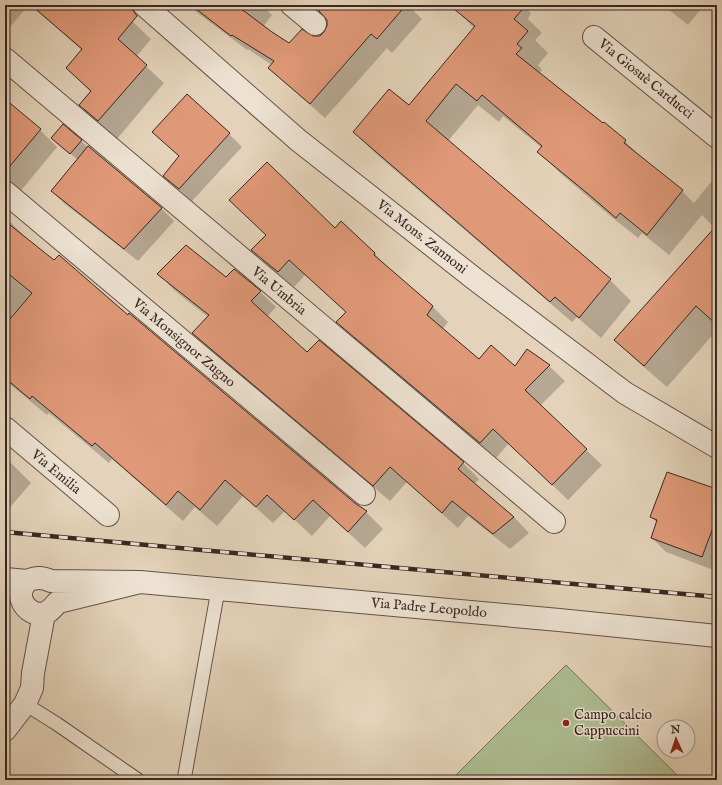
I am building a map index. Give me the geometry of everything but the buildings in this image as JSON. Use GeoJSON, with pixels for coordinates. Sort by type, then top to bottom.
{"type":"FeatureCollection","features":[{"type":"Feature","properties":{"kind":"street","name":"Via Mons. Zannoni"},"geometry":{"type":"LineString","coordinates":[[144,5],[298,140],[476,280],[625,393],[715,440]]}},
{"type":"Feature","properties":{"kind":"street"},"geometry":{"type":"LineString","coordinates":[[292,5],[315,24]]}},
{"type":"Feature","properties":{"kind":"street","name":"Via Giosuè Carducci"},"geometry":{"type":"LineString","coordinates":[[594,37],[717,137]]}},
{"type":"Feature","properties":{"kind":"street","name":"Via Umbria"},"geometry":{"type":"LineString","coordinates":[[5,59],[554,522]]}},
{"type":"Feature","properties":{"kind":"street","name":"Via Monsignor Zugno"},"geometry":{"type":"LineString","coordinates":[[5,192],[364,494]]}},
{"type":"Feature","properties":{"kind":"street","name":"Via Emilia"},"geometry":{"type":"LineString","coordinates":[[5,428],[108,515]]}},
{"type":"Feature","properties":{"kind":"street","name":"Via Padre Leopoldo"},"geometry":{"type":"LineString","coordinates":[[31,600],[37,577],[51,581],[140,582],[559,620],[717,636]]}},
{"type":"Feature","properties":{"kind":"street","name":"Via Padre Leopoldo"},"geometry":{"type":"LineString","coordinates":[[5,579],[31,600],[140,582]]}},
{"type":"Feature","properties":{"kind":"street"},"geometry":{"type":"LineString","coordinates":[[5,730],[25,704],[32,688],[31,600]]}},
{"type":"Feature","properties":{"kind":"lane"},"geometry":{"type":"LineString","coordinates":[[184,780],[218,590]]}},
{"type":"Feature","properties":{"kind":"lane"},"geometry":{"type":"LineString","coordinates":[[25,704],[57,724],[138,780]]}},
{"type":"Feature","properties":{"kind":"green space","name":"Campo calcio Cappuccini"},"geometry":{"type":"Polygon","coordinates":[[[566,665],[656,754],[656,759],[661,759],[682,780],[451,780],[566,665]]]}},
{"type":"Feature","properties":{"kind":"railway"},"geometry":{"type":"LineString","coordinates":[[5,532],[717,597]]}},
{"type":"Feature","properties":{"kind":"place","name":"Campo calcio Cappuccini"},"geometry":{"type":"Point","coordinates":[566,723]}}]}
